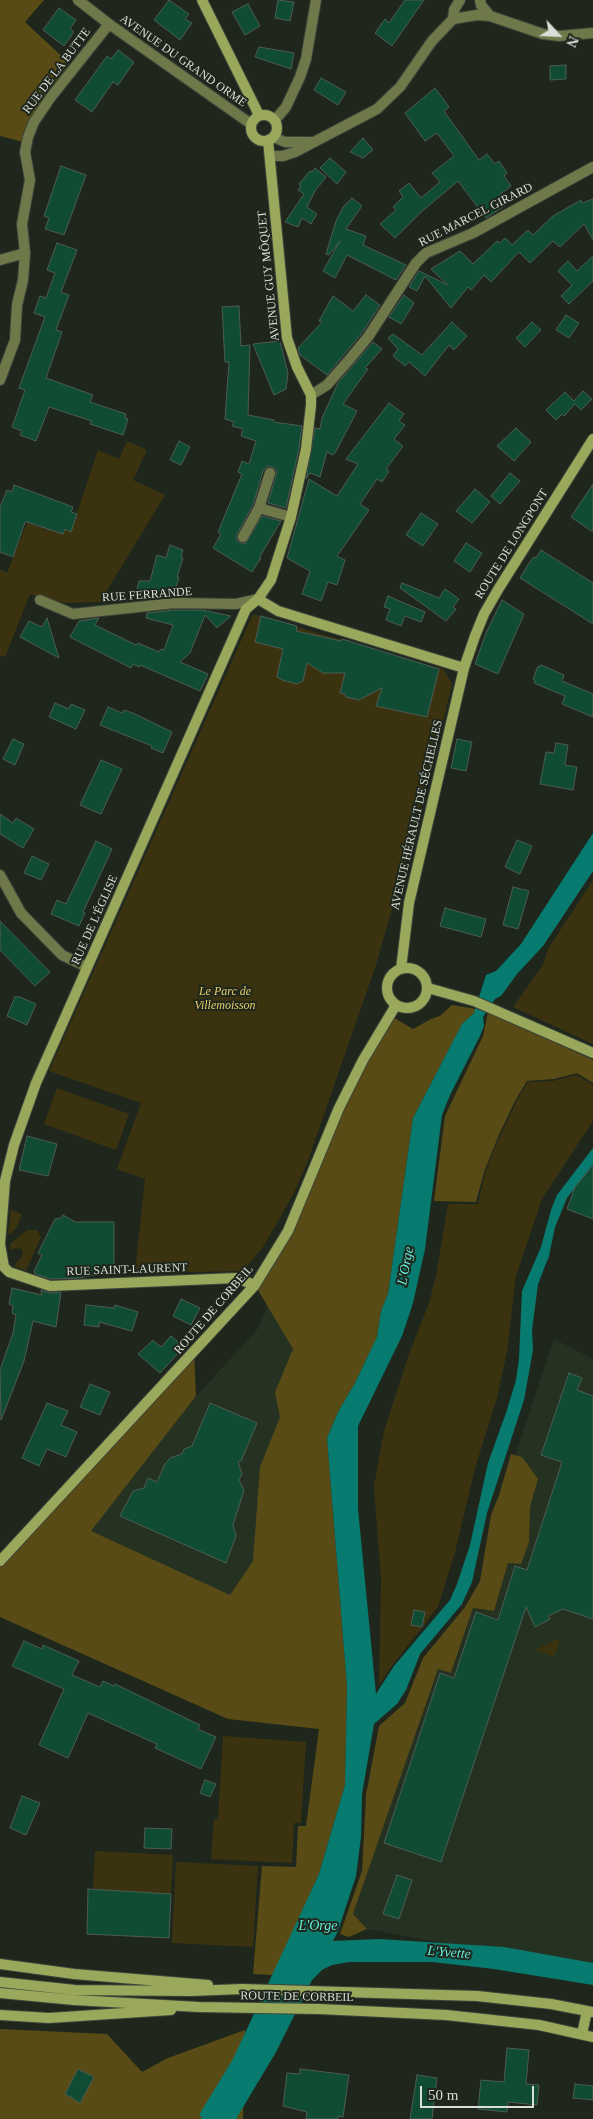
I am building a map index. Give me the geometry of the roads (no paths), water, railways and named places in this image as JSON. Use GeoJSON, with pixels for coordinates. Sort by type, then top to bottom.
{"type":"FeatureCollection","features":[{"type":"Feature","properties":{"kind":"main road"},"geometry":{"type":"LineString","coordinates":[[202,0],[259,115]]}},
{"type":"Feature","properties":{"kind":"main road"},"geometry":{"type":"LineString","coordinates":[[259,115],[268,115],[275,120],[277,129],[271,139],[259,140],[254,138],[250,129],[251,124],[259,115]]}},
{"type":"Feature","properties":{"kind":"main road","name":"AVENUE GUY MÔQUET"},"geometry":{"type":"LineString","coordinates":[[271,139],[270,156],[287,338],[297,367],[311,394]]}},
{"type":"Feature","properties":{"kind":"main road"},"geometry":{"type":"LineString","coordinates":[[311,394],[306,449],[291,517],[271,580],[258,599],[278,611],[464,668]]}},
{"type":"Feature","properties":{"kind":"main road","name":"ROUTE DE LONGPONT"},"geometry":{"type":"LineString","coordinates":[[464,668],[484,614],[593,439]]}},
{"type":"Feature","properties":{"kind":"main road","name":"RUE DE L'ÉGLISE"},"geometry":{"type":"LineString","coordinates":[[4,1267],[0,1244],[5,1182],[14,1145],[36,1083],[246,609],[258,599]]}},
{"type":"Feature","properties":{"kind":"main road","name":"AVENUE HÉRAULT DE SÉCHELLES"},"geometry":{"type":"LineString","coordinates":[[401,969],[409,903],[464,668]]}},
{"type":"Feature","properties":{"kind":"main road"},"geometry":{"type":"LineString","coordinates":[[407,968],[419,972],[426,981],[428,988],[425,998],[416,1006],[406,1008],[396,1006],[389,997],[387,986],[392,975],[401,969],[407,968]]}},
{"type":"Feature","properties":{"kind":"main road"},"geometry":{"type":"LineString","coordinates":[[428,988],[474,1000],[593,1053]]}},
{"type":"Feature","properties":{"kind":"main road","name":"ROUTE DE CORBEIL"},"geometry":{"type":"LineString","coordinates":[[0,1561],[255,1286],[288,1231],[339,1108],[363,1060],[396,1006]]}},
{"type":"Feature","properties":{"kind":"main road","name":"RUE SAINT-LAURENT"},"geometry":{"type":"LineString","coordinates":[[4,1267],[9,1272],[26,1280],[50,1286],[236,1278],[255,1286]]}},
{"type":"Feature","properties":{"kind":"main road"},"geometry":{"type":"LineString","coordinates":[[0,1964],[74,1974],[242,1989]]}},
{"type":"Feature","properties":{"kind":"main road","name":"ROUTE DE CORBEIL"},"geometry":{"type":"LineString","coordinates":[[0,1982],[75,1990],[191,1991],[242,1989],[477,1996],[551,2004],[590,2011]]}},
{"type":"Feature","properties":{"kind":"main road","name":"ROUTE DE CORBEIL"},"geometry":{"type":"LineString","coordinates":[[0,1993],[56,1999],[199,2007],[318,2009],[446,2015],[539,2025],[593,2037]]}},
{"type":"Feature","properties":{"kind":"main road"},"geometry":{"type":"LineString","coordinates":[[0,2015],[49,2018],[199,2007]]}},
{"type":"Feature","properties":{"kind":"main road"},"geometry":{"type":"LineString","coordinates":[[582,2034],[590,2011]]}},
{"type":"Feature","properties":{"kind":"street","name":"AVENUE DU GRAND ORME"},"geometry":{"type":"LineString","coordinates":[[78,0],[251,124]]}},
{"type":"Feature","properties":{"kind":"street"},"geometry":{"type":"LineString","coordinates":[[275,120],[286,107],[300,77],[306,59],[316,0]]}},
{"type":"Feature","properties":{"kind":"street"},"geometry":{"type":"LineString","coordinates":[[453,19],[454,10],[460,0]]}},
{"type":"Feature","properties":{"kind":"street"},"geometry":{"type":"LineString","coordinates":[[480,0],[481,5],[490,16]]}},
{"type":"Feature","properties":{"kind":"street"},"geometry":{"type":"LineString","coordinates":[[270,156],[283,156],[377,109],[400,87],[432,41],[453,19],[477,14],[490,16],[543,34],[560,36],[593,33]]}},
{"type":"Feature","properties":{"kind":"street","name":"RUE DE LA BUTTE"},"geometry":{"type":"LineString","coordinates":[[0,380],[15,340],[17,305],[23,280],[25,253],[22,224],[30,180],[25,152],[28,137],[34,122],[47,103],[109,24]]}},
{"type":"Feature","properties":{"kind":"street"},"geometry":{"type":"LineString","coordinates":[[271,139],[286,142],[311,142]]}},
{"type":"Feature","properties":{"kind":"street","name":"RUE MARCEL GIRARD"},"geometry":{"type":"LineString","coordinates":[[311,394],[327,385],[368,337],[416,263],[426,253],[473,233],[593,167]]}},
{"type":"Feature","properties":{"kind":"street"},"geometry":{"type":"LineString","coordinates":[[0,260],[25,253]]}},
{"type":"Feature","properties":{"kind":"street"},"geometry":{"type":"LineString","coordinates":[[244,537],[259,508],[270,473]]}},
{"type":"Feature","properties":{"kind":"street"},"geometry":{"type":"LineString","coordinates":[[259,508],[291,517]]}},
{"type":"Feature","properties":{"kind":"street","name":"RUE FERRANDE"},"geometry":{"type":"LineString","coordinates":[[40,600],[73,614],[175,603],[236,604],[258,599]]}},
{"type":"Feature","properties":{"kind":"street"},"geometry":{"type":"LineString","coordinates":[[0,875],[4,892],[20,913],[62,955],[88,966]]}},
{"type":"Feature","properties":{"kind":"water","name":"L'Orge"},"geometry":{"type":"Polygon","coordinates":[[[593,833],[593,871],[543,946],[517,974],[501,996],[495,999],[483,1017],[484,1026],[480,1036],[442,1115],[425,1249],[413,1303],[402,1336],[358,1426],[358,1509],[376,1694],[394,1666],[450,1600],[457,1584],[470,1545],[488,1463],[516,1380],[519,1359],[522,1291],[541,1247],[557,1195],[593,1148],[593,1164],[567,1198],[555,1227],[549,1256],[538,1284],[532,1330],[533,1350],[524,1400],[487,1513],[472,1582],[462,1604],[420,1654],[406,1690],[397,1704],[374,1724],[362,1794],[361,1837],[356,1876],[333,1941],[380,1939],[504,1947],[593,1963],[593,1985],[494,1969],[432,1962],[349,1962],[332,1965],[322,1970],[312,1980],[276,2052],[236,2119],[201,2119],[202,2117],[199,2115],[233,2059],[319,1874],[345,1785],[347,1686],[327,1438],[338,1412],[355,1383],[377,1337],[381,1311],[388,1294],[413,1118],[462,1024],[474,1013],[486,975],[496,971],[521,944],[593,833]]]}},
{"type":"Feature","properties":{"kind":"park label","name":"Le Parc de Villemoisson"},"geometry":{"type":"Point","coordinates":[225,999]}},
{"type":"Feature","properties":{"kind":"water label","name":"L'Yvette"},"geometry":{"type":"Point","coordinates":[449,1953]}}]}
